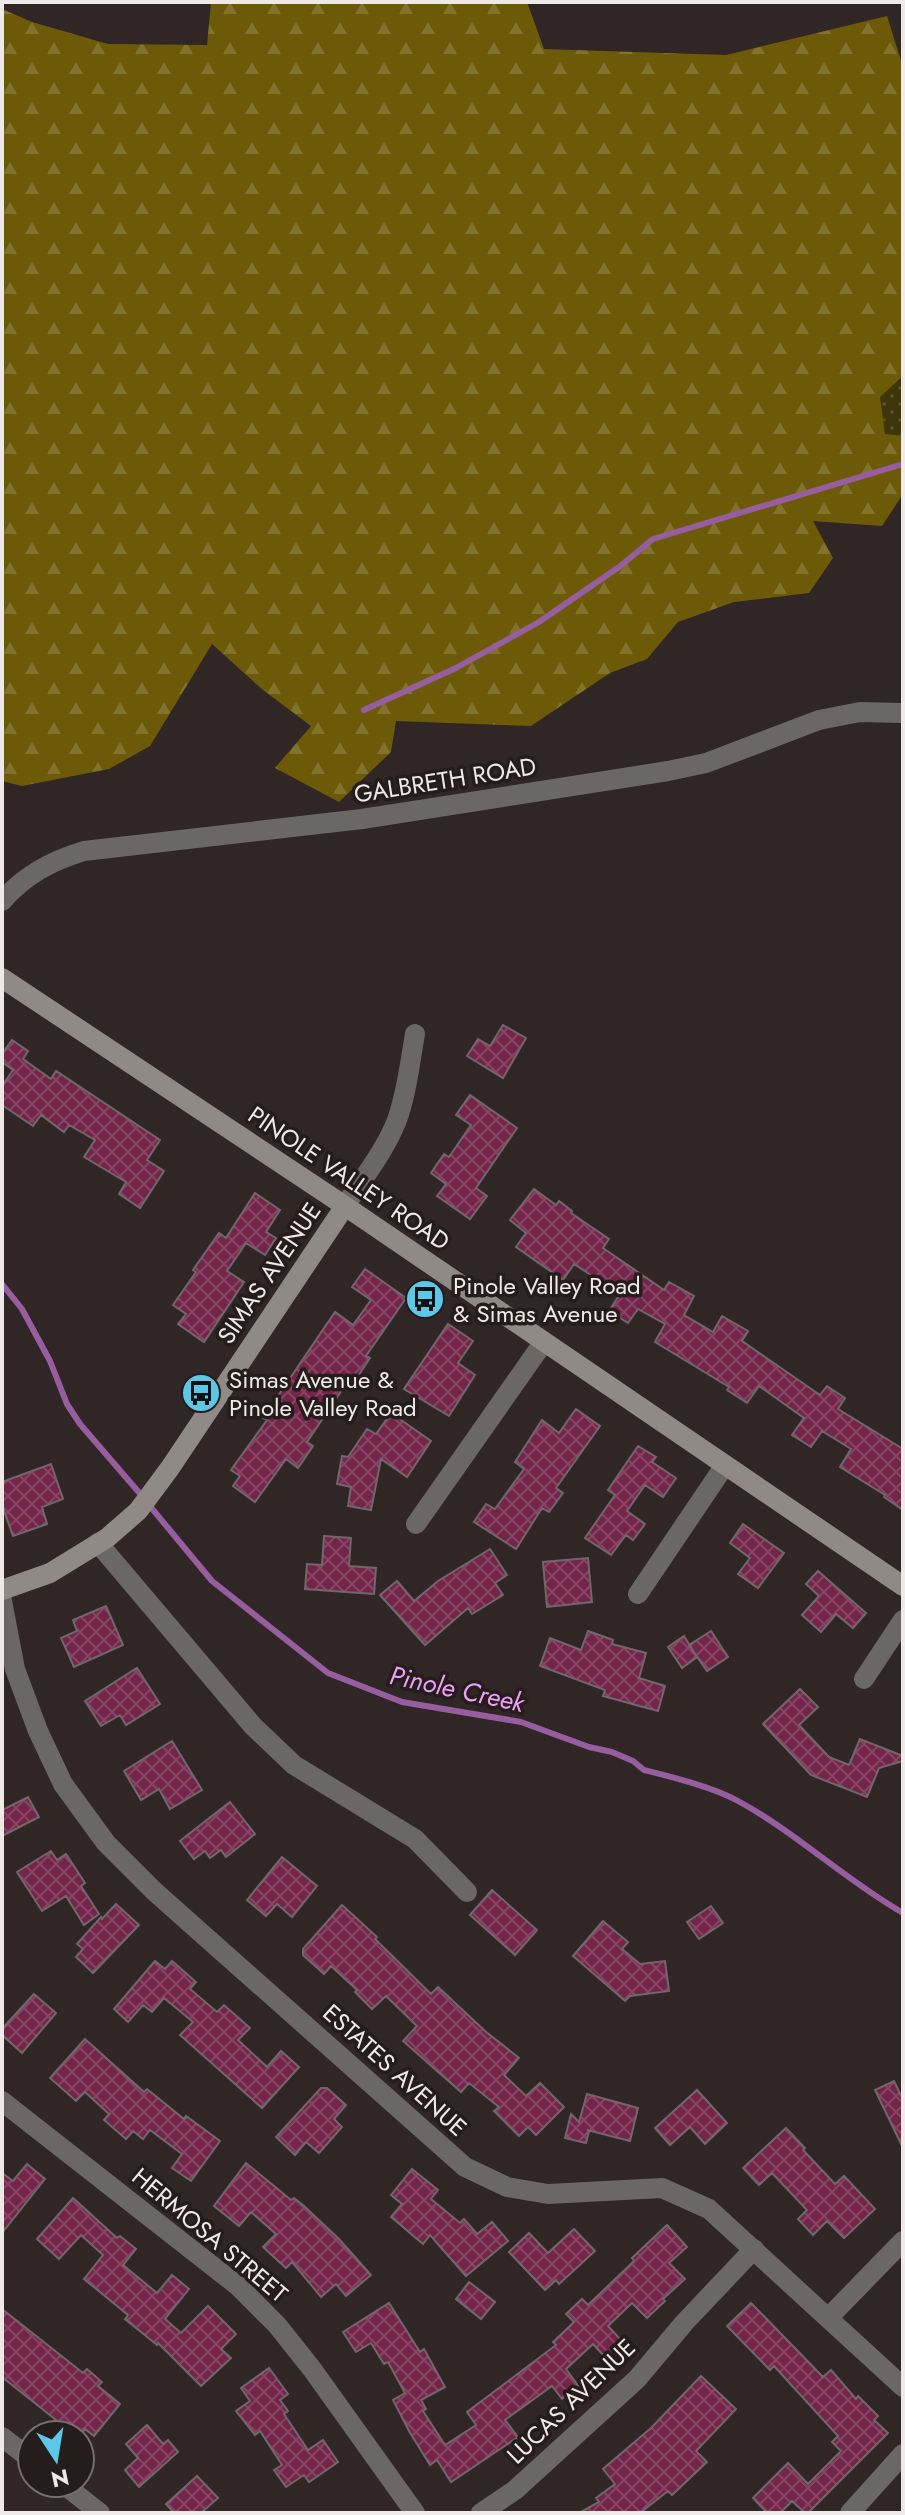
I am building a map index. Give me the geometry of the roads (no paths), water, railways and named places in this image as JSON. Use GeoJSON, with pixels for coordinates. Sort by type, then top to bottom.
{"type":"FeatureCollection","features":[{"type":"Feature","properties":{"kind":"main road","name":"PINOLE VALLEY ROAD"},"geometry":{"type":"LineString","coordinates":[[2,978],[345,1206],[903,1586]]}},
{"type":"Feature","properties":{"kind":"main road","name":"SIMAS AVENUE"},"geometry":{"type":"LineString","coordinates":[[2,1590],[50,1573],[103,1541],[138,1511],[345,1206]]}},
{"type":"Feature","properties":{"kind":"street","name":"GALBRETH ROAD"},"geometry":{"type":"LineString","coordinates":[[2,901],[18,883],[39,870],[60,858],[84,851],[362,819],[668,771],[706,763],[819,720],[860,712],[903,713]]}},
{"type":"Feature","properties":{"kind":"street","name":"SIMAS AVENUE"},"geometry":{"type":"LineString","coordinates":[[345,1206],[396,1122],[415,1034]]}},
{"type":"Feature","properties":{"kind":"street"},"geometry":{"type":"LineString","coordinates":[[416,1524],[543,1343]]}},
{"type":"Feature","properties":{"kind":"street"},"geometry":{"type":"LineString","coordinates":[[638,1594],[725,1465]]}},
{"type":"Feature","properties":{"kind":"street"},"geometry":{"type":"LineString","coordinates":[[103,1541],[253,1726],[294,1765],[415,1839],[467,1892]]}},
{"type":"Feature","properties":{"kind":"street","name":"ESTATES AVENUE"},"geometry":{"type":"LineString","coordinates":[[2,1601],[15,1669],[38,1731],[63,1784],[106,1843],[154,1891],[465,2167],[507,2187],[548,2194],[662,2188],[709,2209],[903,2387]]}},
{"type":"Feature","properties":{"kind":"street"},"geometry":{"type":"LineString","coordinates":[[864,1679],[903,1620]]}},
{"type":"Feature","properties":{"kind":"street","name":"HERMOSA STREET"},"geometry":{"type":"LineString","coordinates":[[2,2101],[238,2286],[312,2369],[415,2513]]}},
{"type":"Feature","properties":{"kind":"street"},"geometry":{"type":"LineString","coordinates":[[829,2317],[903,2241]]}},
{"type":"Feature","properties":{"kind":"street","name":"LUCAS AVENUE"},"geometry":{"type":"LineString","coordinates":[[481,2513],[515,2490],[637,2379],[684,2323],[754,2249]]}},
{"type":"Feature","properties":{"kind":"street"},"geometry":{"type":"LineString","coordinates":[[850,2513],[903,2454]]}},
{"type":"Feature","properties":{"kind":"street"},"geometry":{"type":"LineString","coordinates":[[82,2499],[100,2513]]}},
{"type":"Feature","properties":{"kind":"waterway"},"geometry":{"type":"LineString","coordinates":[[364,710],[456,668],[539,622],[619,567],[653,539],[903,464]]}},
{"type":"Feature","properties":{"kind":"waterway","name":"Pinole Creek"},"geometry":{"type":"LineString","coordinates":[[2,1284],[22,1309],[50,1361],[67,1404],[80,1424],[142,1496]]}},
{"type":"Feature","properties":{"kind":"waterway","name":"Pinole Creek"},"geometry":{"type":"LineString","coordinates":[[149,1505],[212,1581],[328,1673],[402,1702],[521,1722],[589,1747],[612,1752],[633,1761],[644,1770],[717,1791],[760,1814],[903,1913]]}},
{"type":"Feature","properties":{"kind":"place","name":"Pinole Valley Road & Simas Avenue"},"geometry":{"type":"Point","coordinates":[425,1299]}},
{"type":"Feature","properties":{"kind":"place","name":"Simas Avenue & Pinole Valley Road"},"geometry":{"type":"Point","coordinates":[201,1393]}}]}
